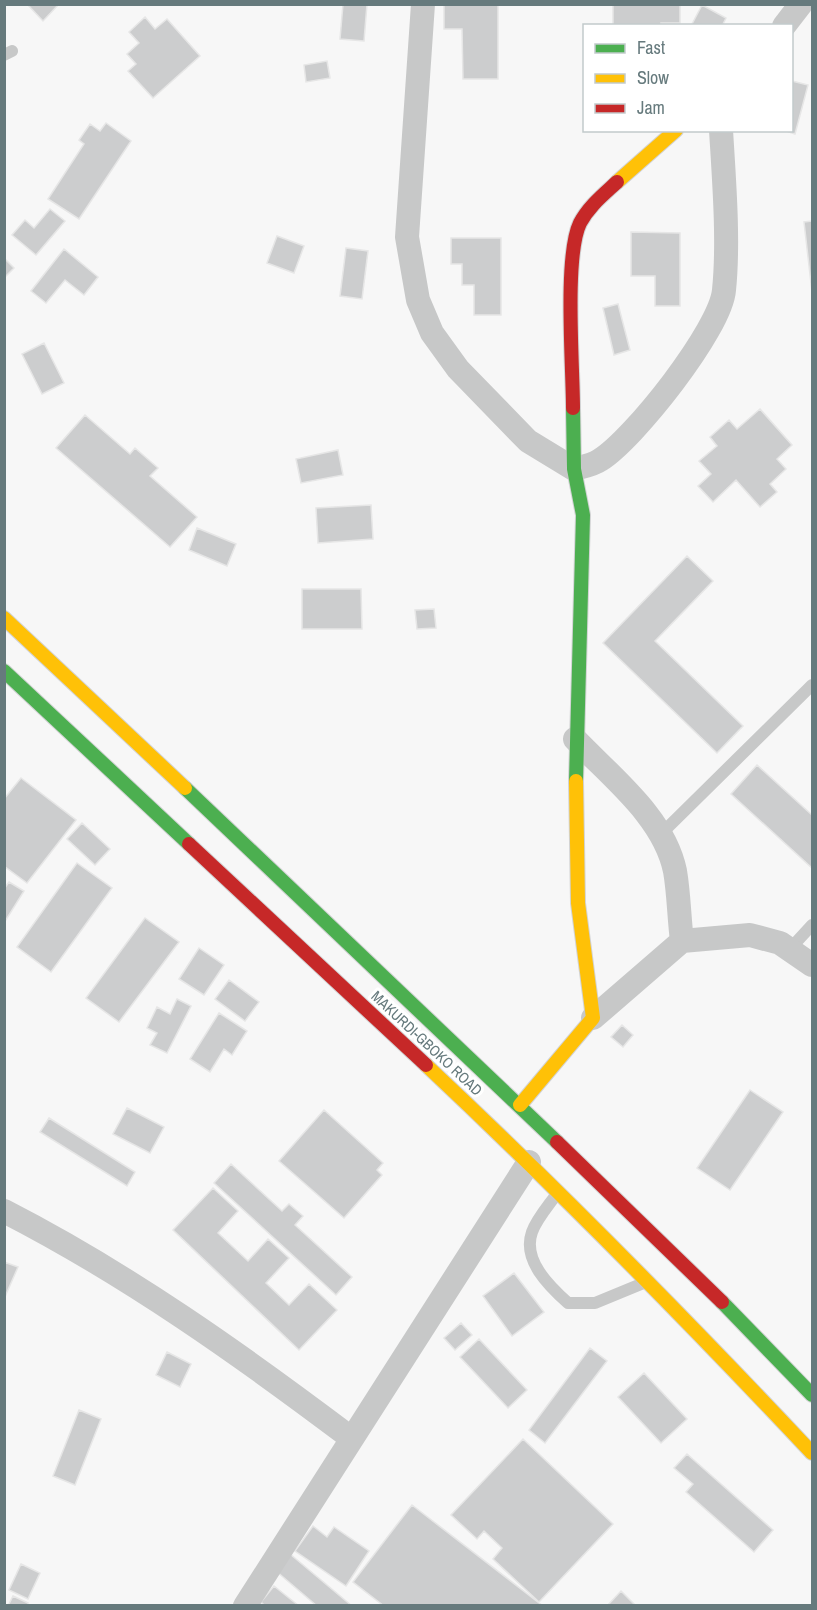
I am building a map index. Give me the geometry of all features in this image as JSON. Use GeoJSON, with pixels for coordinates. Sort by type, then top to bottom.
{"type":"FeatureCollection","features":[{"type":"Feature","properties":{"kind":"main road"},"geometry":{"type":"LineString","coordinates":[[520,1106],[593,1018],[578,903],[575,739],[583,515],[574,470],[572,258],[579,225],[584,214],[606,190],[674,132]]}},
{"type":"Feature","properties":{"kind":"main road"},"geometry":{"type":"LineString","coordinates":[[4,618],[520,1106],[753,1332],[813,1395]]}},
{"type":"Feature","properties":{"kind":"main road","name":"MAKURDI-GBOKO ROAD"},"geometry":{"type":"LineString","coordinates":[[4,671],[529,1162],[813,1454]]}},
{"type":"Feature","properties":{"kind":"street"},"geometry":{"type":"LineString","coordinates":[[423,4],[407,237],[418,300],[432,333],[458,369],[528,441],[574,470],[598,462],[617,447],[670,384],[714,322],[724,292],[724,182],[721,132]]}},
{"type":"Feature","properties":{"kind":"street"},"geometry":{"type":"LineString","coordinates":[[786,24],[801,4]]}},
{"type":"Feature","properties":{"kind":"street"},"geometry":{"type":"LineString","coordinates":[[575,739],[645,812],[660,835],[675,870],[682,941]]}},
{"type":"Feature","properties":{"kind":"street"},"geometry":{"type":"LineString","coordinates":[[593,1018],[682,941],[750,935],[780,943],[813,966]]}},
{"type":"Feature","properties":{"kind":"street"},"geometry":{"type":"LineString","coordinates":[[245,1605],[529,1162]]}},
{"type":"Feature","properties":{"kind":"street"},"geometry":{"type":"LineString","coordinates":[[4,1211],[54,1236],[250,1362],[351,1438]]}},
{"type":"Feature","properties":{"kind":"lane"},"geometry":{"type":"LineString","coordinates":[[660,835],[813,685]]}},
{"type":"Feature","properties":{"kind":"lane"},"geometry":{"type":"LineString","coordinates":[[789,950],[813,925]]}},
{"type":"Feature","properties":{"kind":"lane"},"geometry":{"type":"LineString","coordinates":[[558,1191],[532,1233],[533,1259],[546,1282],[568,1303],[595,1303],[648,1282]]}},
{"type":"Feature","properties":{"kind":"building"},"geometry":{"type":"Polygon","coordinates":[[[27,4],[59,4],[43,21],[27,4]]]}},
{"type":"Feature","properties":{"kind":"building"},"geometry":{"type":"Polygon","coordinates":[[[343,4],[367,4],[364,41],[340,39],[343,4]]]}},
{"type":"Feature","properties":{"kind":"building"},"geometry":{"type":"Polygon","coordinates":[[[444,4],[498,4],[498,79],[463,79],[462,29],[444,29],[444,4]]]}},
{"type":"Feature","properties":{"kind":"building"},"geometry":{"type":"Polygon","coordinates":[[[613,4],[680,4],[680,23],[613,24],[613,4]]]}},
{"type":"Feature","properties":{"kind":"building"},"geometry":{"type":"Polygon","coordinates":[[[702,5],[726,18],[723,24],[692,24],[702,5]]]}},
{"type":"Feature","properties":{"kind":"building"},"geometry":{"type":"Polygon","coordinates":[[[145,17],[155,29],[167,19],[200,56],[153,98],[128,71],[136,64],[127,54],[139,43],[129,32],[145,17]]]}},
{"type":"Feature","properties":{"kind":"building"},"geometry":{"type":"Polygon","coordinates":[[[327,61],[330,78],[306,82],[304,65],[327,61]]]}},
{"type":"Feature","properties":{"kind":"building"},"geometry":{"type":"Polygon","coordinates":[[[793,81],[808,85],[795,134],[789,132],[793,132],[793,81]]]}},
{"type":"Feature","properties":{"kind":"building"},"geometry":{"type":"Polygon","coordinates":[[[106,123],[131,141],[79,219],[48,199],[84,144],[79,140],[90,124],[100,131],[106,123]]]}},
{"type":"Feature","properties":{"kind":"building"},"geometry":{"type":"Polygon","coordinates":[[[50,209],[65,221],[36,255],[12,235],[25,220],[34,228],[50,209]]]}},
{"type":"Feature","properties":{"kind":"building"},"geometry":{"type":"Polygon","coordinates":[[[812,221],[812,292],[804,222],[812,221]]]}},
{"type":"Feature","properties":{"kind":"building"},"geometry":{"type":"Polygon","coordinates":[[[631,232],[680,233],[680,306],[655,306],[655,276],[631,276],[631,232]]]}},
{"type":"Feature","properties":{"kind":"building"},"geometry":{"type":"Polygon","coordinates":[[[277,236],[304,246],[294,273],[267,263],[277,236]]]}},
{"type":"Feature","properties":{"kind":"building"},"geometry":{"type":"Polygon","coordinates":[[[451,238],[501,238],[501,315],[474,315],[474,285],[462,285],[462,264],[451,264],[451,238]]]}},
{"type":"Feature","properties":{"kind":"building"},"geometry":{"type":"Polygon","coordinates":[[[346,248],[368,251],[362,299],[340,296],[346,248]]]}},
{"type":"Feature","properties":{"kind":"building"},"geometry":{"type":"Polygon","coordinates":[[[64,249],[98,277],[84,295],[65,280],[46,303],[31,291],[64,249]]]}},
{"type":"Feature","properties":{"kind":"building"},"geometry":{"type":"Polygon","coordinates":[[[4,258],[14,268],[4,278],[4,258]]]}},
{"type":"Feature","properties":{"kind":"building"},"geometry":{"type":"Polygon","coordinates":[[[618,304],[630,350],[614,355],[603,308],[618,304]]]}},
{"type":"Feature","properties":{"kind":"building"},"geometry":{"type":"Polygon","coordinates":[[[44,343],[64,383],[42,394],[22,354],[44,343]]]}},
{"type":"Feature","properties":{"kind":"building"},"geometry":{"type":"Polygon","coordinates":[[[760,409],[792,445],[777,459],[786,469],[770,484],[777,492],[760,507],[736,480],[713,502],[698,486],[711,474],[699,461],[717,446],[710,437],[729,420],[737,429],[760,409]]]}},
{"type":"Feature","properties":{"kind":"building"},"geometry":{"type":"Polygon","coordinates":[[[85,415],[130,454],[135,448],[158,468],[150,476],[197,517],[170,547],[56,448],[85,415]]]}},
{"type":"Feature","properties":{"kind":"building"},"geometry":{"type":"Polygon","coordinates":[[[338,450],[343,475],[301,483],[296,459],[338,450]]]}},
{"type":"Feature","properties":{"kind":"building"},"geometry":{"type":"Polygon","coordinates":[[[371,505],[373,539],[318,543],[316,508],[371,505]]]}},
{"type":"Feature","properties":{"kind":"building"},"geometry":{"type":"Polygon","coordinates":[[[197,528],[236,544],[227,566],[189,550],[197,528]]]}},
{"type":"Feature","properties":{"kind":"building"},"geometry":{"type":"Polygon","coordinates":[[[687,556],[713,581],[655,641],[743,726],[717,753],[603,643],[687,556]]]}},
{"type":"Feature","properties":{"kind":"building"},"geometry":{"type":"Polygon","coordinates":[[[302,589],[361,589],[362,629],[302,629],[302,589]]]}},
{"type":"Feature","properties":{"kind":"building"},"geometry":{"type":"Polygon","coordinates":[[[434,609],[436,628],[417,629],[415,610],[434,609]]]}},
{"type":"Feature","properties":{"kind":"building"},"geometry":{"type":"Polygon","coordinates":[[[757,765],[812,815],[812,868],[731,794],[757,765]]]}},
{"type":"Feature","properties":{"kind":"building"},"geometry":{"type":"Polygon","coordinates":[[[21,778],[76,820],[27,883],[4,866],[4,799],[21,778]]]}},
{"type":"Feature","properties":{"kind":"building"},"geometry":{"type":"Polygon","coordinates":[[[82,823],[110,849],[95,865],[67,839],[82,823]]]}},
{"type":"Feature","properties":{"kind":"building"},"geometry":{"type":"Polygon","coordinates":[[[77,863],[112,888],[51,972],[17,947],[77,863]]]}},
{"type":"Feature","properties":{"kind":"building"},"geometry":{"type":"Polygon","coordinates":[[[9,882],[24,891],[4,923],[4,889],[9,882]]]}},
{"type":"Feature","properties":{"kind":"building"},"geometry":{"type":"Polygon","coordinates":[[[145,918],[179,942],[119,1022],[86,998],[145,918]]]}},
{"type":"Feature","properties":{"kind":"building"},"geometry":{"type":"Polygon","coordinates":[[[199,948],[224,965],[204,995],[179,979],[199,948]]]}},
{"type":"Feature","properties":{"kind":"building"},"geometry":{"type":"Polygon","coordinates":[[[229,980],[259,1002],[245,1021],[215,999],[229,980]]]}},
{"type":"Feature","properties":{"kind":"building"},"geometry":{"type":"Polygon","coordinates":[[[177,999],[191,1006],[167,1053],[150,1045],[157,1033],[147,1028],[157,1007],[170,1014],[177,999]]]}},
{"type":"Feature","properties":{"kind":"building"},"geometry":{"type":"Polygon","coordinates":[[[219,1013],[247,1031],[232,1055],[224,1049],[210,1072],[190,1059],[219,1013]]]}},
{"type":"Feature","properties":{"kind":"building"},"geometry":{"type":"Polygon","coordinates":[[[622,1025],[633,1035],[623,1047],[611,1037],[622,1025]]]}},
{"type":"Feature","properties":{"kind":"building"},"geometry":{"type":"Polygon","coordinates":[[[750,1090],[783,1112],[730,1190],[697,1168],[750,1090]]]}},
{"type":"Feature","properties":{"kind":"building"},"geometry":{"type":"Polygon","coordinates":[[[127,1108],[164,1127],[150,1153],[113,1134],[127,1108]]]}},
{"type":"Feature","properties":{"kind":"building"},"geometry":{"type":"Polygon","coordinates":[[[324,1110],[383,1163],[377,1170],[382,1175],[344,1218],[279,1161],[324,1110]]]}},
{"type":"Feature","properties":{"kind":"building"},"geometry":{"type":"Polygon","coordinates":[[[49,1118],[135,1172],[127,1186],[40,1132],[49,1118]]]}},
{"type":"Feature","properties":{"kind":"building"},"geometry":{"type":"Polygon","coordinates":[[[231,1164],[282,1211],[289,1204],[303,1216],[295,1225],[352,1277],[336,1295],[214,1183],[231,1164]]]}},
{"type":"Feature","properties":{"kind":"building"},"geometry":{"type":"Polygon","coordinates":[[[213,1188],[238,1211],[218,1233],[248,1261],[268,1239],[289,1258],[266,1283],[289,1305],[309,1284],[337,1310],[299,1350],[173,1230],[213,1188]]]}},
{"type":"Feature","properties":{"kind":"building"},"geometry":{"type":"Polygon","coordinates":[[[4,1262],[18,1267],[4,1299],[4,1262]]]}},
{"type":"Feature","properties":{"kind":"building"},"geometry":{"type":"Polygon","coordinates":[[[514,1273],[544,1312],[512,1336],[483,1296],[514,1273]]]}},
{"type":"Feature","properties":{"kind":"building"},"geometry":{"type":"Polygon","coordinates":[[[461,1323],[472,1335],[455,1350],[444,1338],[461,1323]]]}},
{"type":"Feature","properties":{"kind":"building"},"geometry":{"type":"Polygon","coordinates":[[[479,1339],[527,1390],[508,1408],[460,1357],[479,1339]]]}},
{"type":"Feature","properties":{"kind":"building"},"geometry":{"type":"Polygon","coordinates":[[[590,1348],[607,1361],[545,1443],[529,1430],[590,1348]]]}},
{"type":"Feature","properties":{"kind":"building"},"geometry":{"type":"Polygon","coordinates":[[[167,1352],[191,1364],[180,1387],[156,1375],[167,1352]]]}},
{"type":"Feature","properties":{"kind":"building"},"geometry":{"type":"Polygon","coordinates":[[[644,1373],[687,1419],[661,1443],[618,1397],[644,1373]]]}},
{"type":"Feature","properties":{"kind":"building"},"geometry":{"type":"Polygon","coordinates":[[[79,1410],[101,1419],[75,1485],[53,1476],[79,1410]]]}},
{"type":"Feature","properties":{"kind":"building"},"geometry":{"type":"Polygon","coordinates":[[[523,1439],[613,1524],[539,1602],[493,1559],[502,1548],[484,1531],[477,1539],[451,1515],[523,1439]]]}},
{"type":"Feature","properties":{"kind":"building"},"geometry":{"type":"Polygon","coordinates":[[[687,1454],[773,1530],[754,1552],[686,1492],[693,1484],[674,1468],[687,1454]]]}},
{"type":"Feature","properties":{"kind":"building"},"geometry":{"type":"Polygon","coordinates":[[[412,1505],[543,1606],[384,1606],[353,1582],[412,1505]]]}},
{"type":"Feature","properties":{"kind":"building"},"geometry":{"type":"Polygon","coordinates":[[[313,1526],[327,1537],[334,1527],[369,1551],[346,1586],[295,1551],[313,1526]]]}},
{"type":"Feature","properties":{"kind":"building"},"geometry":{"type":"Polygon","coordinates":[[[290,1554],[352,1606],[317,1606],[276,1571],[290,1554]]]}},
{"type":"Feature","properties":{"kind":"building"},"geometry":{"type":"Polygon","coordinates":[[[21,1564],[40,1573],[28,1599],[9,1590],[21,1564]]]}},
{"type":"Feature","properties":{"kind":"building"},"geometry":{"type":"Polygon","coordinates":[[[274,1586],[299,1606],[265,1606],[261,1602],[274,1586]]]}},
{"type":"Feature","properties":{"kind":"building"},"geometry":{"type":"Polygon","coordinates":[[[621,1591],[636,1606],[607,1606],[621,1591]]]}},
{"type":"Feature","properties":{"kind":"building"},"geometry":{"type":"Polygon","coordinates":[[[13,1596],[28,1603],[27,1606],[8,1606],[13,1596]]]}},
{"type":"Feature","properties":{"kind":"traffic: fast"},"geometry":{"type":"LineString","coordinates":[[573,408],[574,469],[583,515],[576,781]]}},
{"type":"Feature","properties":{"kind":"traffic: fast"},"geometry":{"type":"LineString","coordinates":[[4,671],[189,844]]}},
{"type":"Feature","properties":{"kind":"traffic: fast"},"geometry":{"type":"LineString","coordinates":[[185,788],[557,1142]]}},
{"type":"Feature","properties":{"kind":"traffic: fast"},"geometry":{"type":"LineString","coordinates":[[722,1302],[812,1395]]}},
{"type":"Feature","properties":{"kind":"traffic: slow"},"geometry":{"type":"LineString","coordinates":[[617,182],[674,132]]}},
{"type":"Feature","properties":{"kind":"traffic: slow"},"geometry":{"type":"LineString","coordinates":[[4,618],[185,788]]}},
{"type":"Feature","properties":{"kind":"traffic: slow"},"geometry":{"type":"LineString","coordinates":[[520,1105],[593,1018],[578,903],[576,781]]}},
{"type":"Feature","properties":{"kind":"traffic: slow"},"geometry":{"type":"LineString","coordinates":[[426,1065],[622,1256],[812,1453]]}},
{"type":"Feature","properties":{"kind":"traffic: jam"},"geometry":{"type":"LineString","coordinates":[[573,408],[571,285],[575,239],[580,223],[588,211],[617,182]]}},
{"type":"Feature","properties":{"kind":"traffic: jam"},"geometry":{"type":"LineString","coordinates":[[189,844],[426,1065]]}},
{"type":"Feature","properties":{"kind":"traffic: jam"},"geometry":{"type":"LineString","coordinates":[[557,1142],[722,1302]]}}]}
